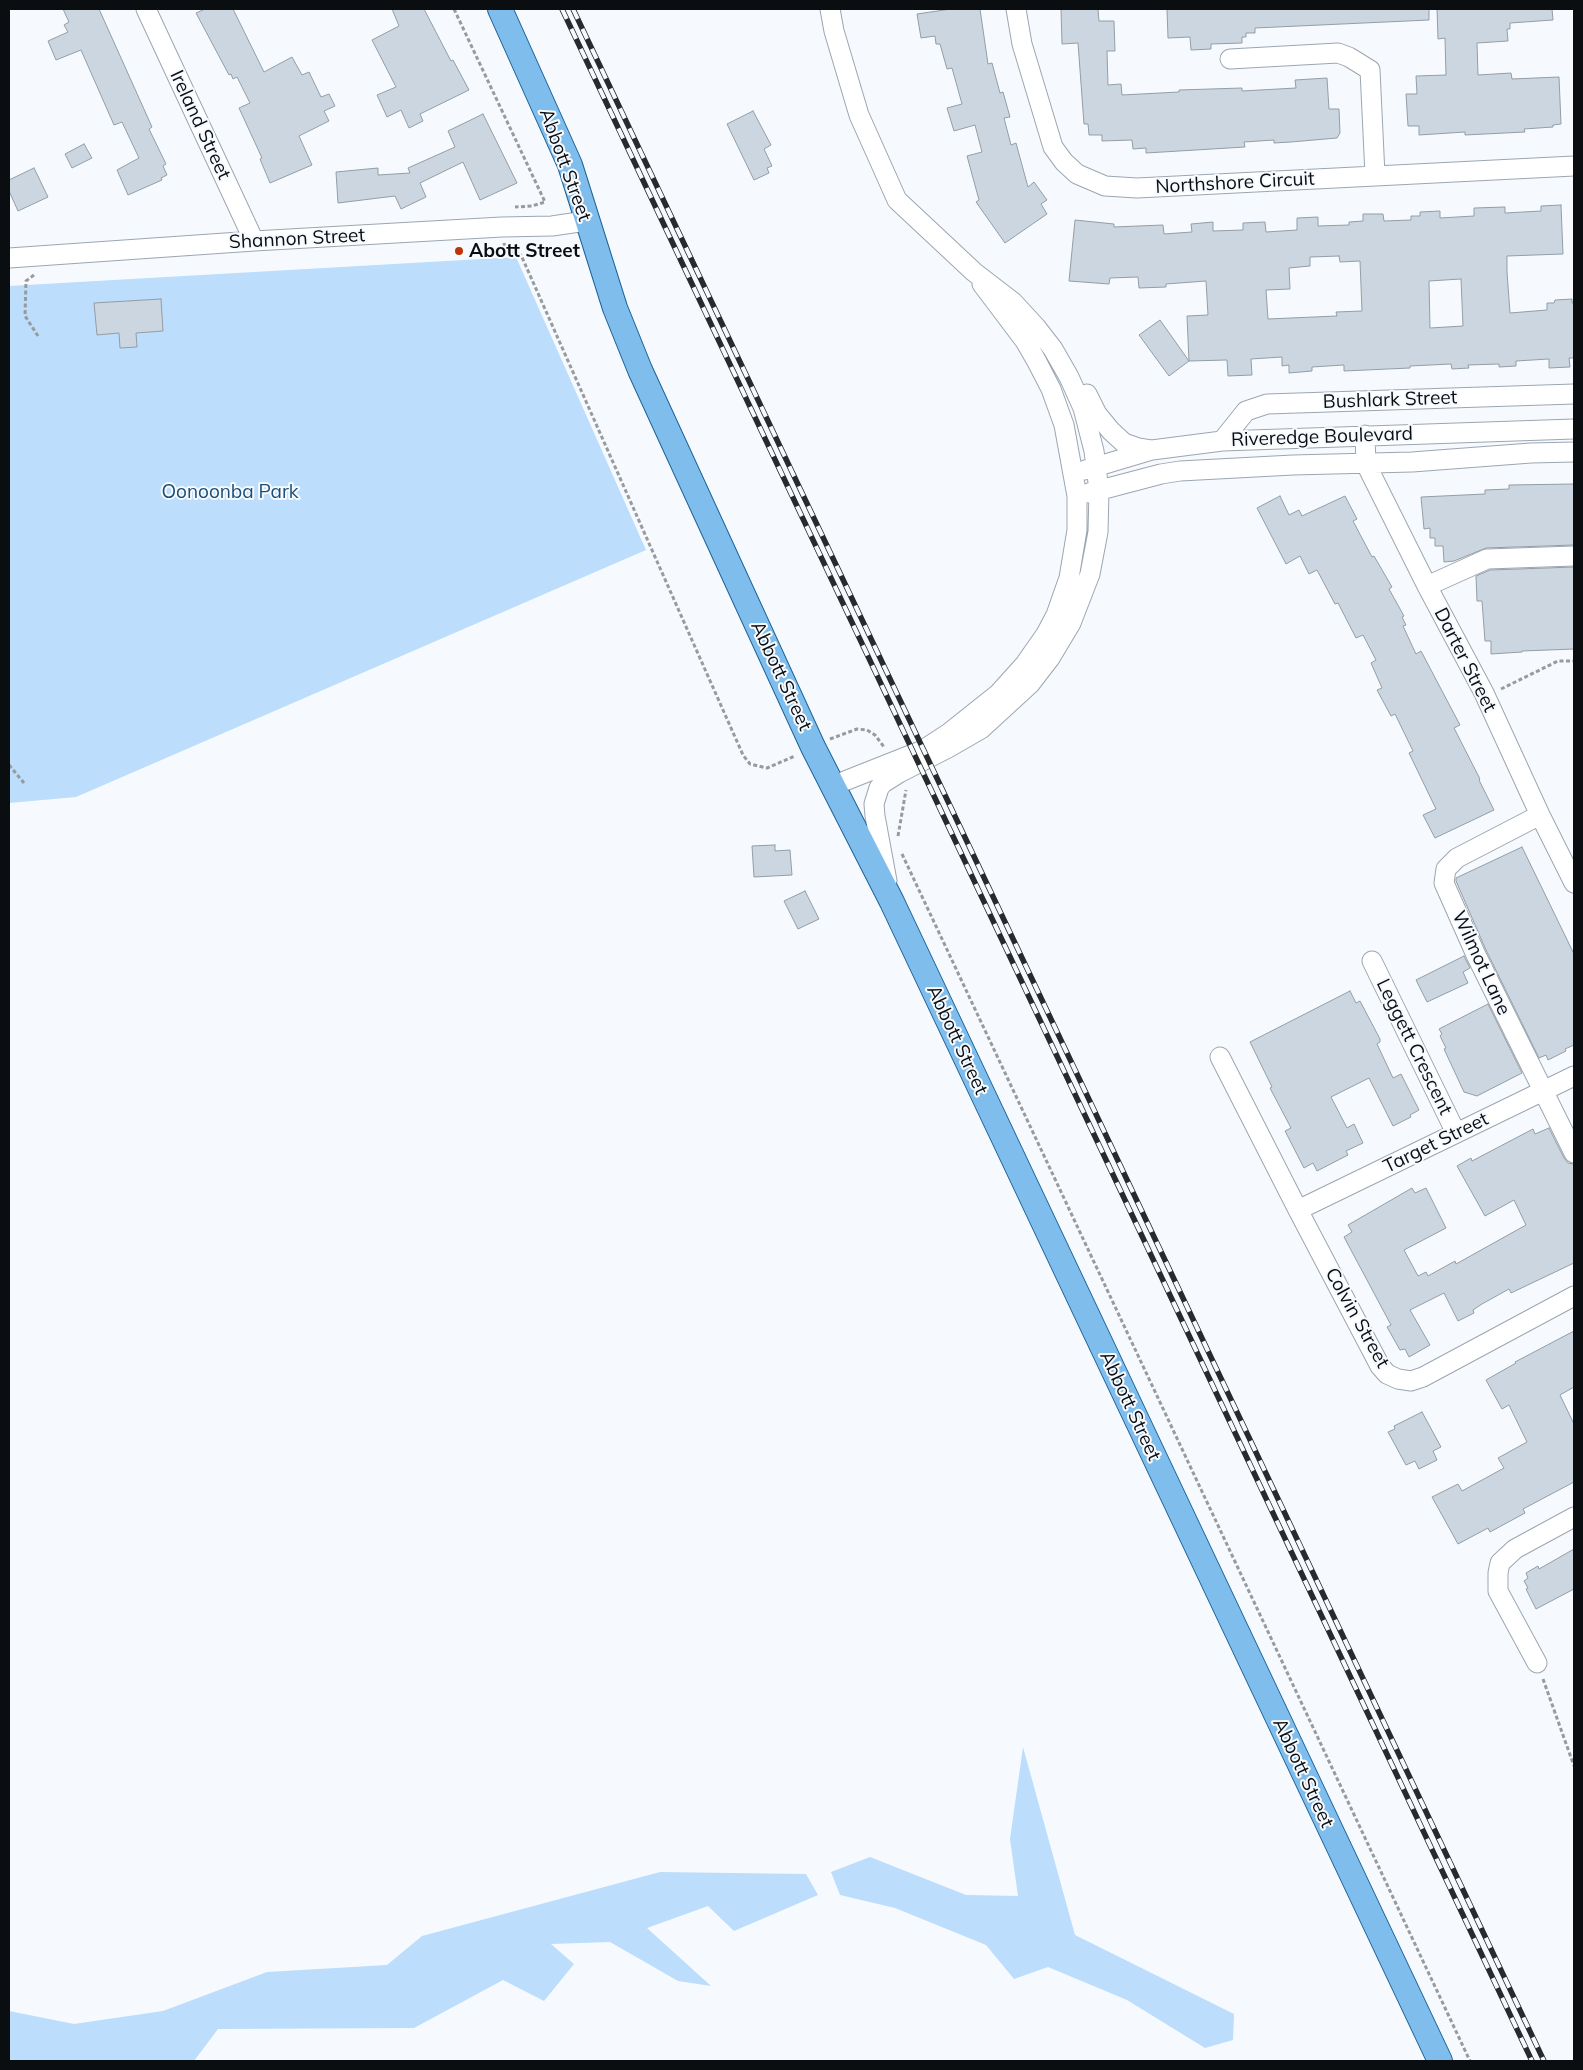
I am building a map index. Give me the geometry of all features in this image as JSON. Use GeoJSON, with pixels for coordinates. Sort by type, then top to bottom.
{"type":"FeatureCollection","features":[{"type":"Feature","properties":{"kind":"main road","name":"Abbott Street"},"geometry":{"type":"LineString","coordinates":[[500,9],[570,165],[586,221],[615,308],[640,370],[813,747],[892,902],[1440,2061]]}},
{"type":"Feature","properties":{"kind":"street","name":"Ireland Street"},"geometry":{"type":"LineString","coordinates":[[146,9],[254,241]]}},
{"type":"Feature","properties":{"kind":"street"},"geometry":{"type":"LineString","coordinates":[[830,9],[834,31],[859,116],[897,200],[974,272],[1013,302],[1036,327],[1062,363],[1076,392],[1091,437],[1099,490],[1098,532],[1090,574],[1072,623],[1050,658],[1030,684],[981,729],[948,748],[895,768],[832,786]]}},
{"type":"Feature","properties":{"kind":"street","name":"Northshore Circuit"},"geometry":{"type":"LineString","coordinates":[[1016,9],[1022,44],[1053,146],[1064,162],[1077,174],[1105,186],[1137,188],[1574,166]]}},
{"type":"Feature","properties":{"kind":"street"},"geometry":{"type":"LineString","coordinates":[[1230,58],[1338,53],[1349,57],[1370,70],[1375,175]]}},
{"type":"Feature","properties":{"kind":"street","name":"Shannon Street"},"geometry":{"type":"LineString","coordinates":[[9,258],[46,254],[502,226],[552,226],[586,221]]}},
{"type":"Feature","properties":{"kind":"street"},"geometry":{"type":"LineString","coordinates":[[892,902],[877,831],[874,804],[879,788],[895,768],[935,743],[973,715],[1015,677],[1034,652],[1056,614],[1069,578],[1076,544],[1077,496],[1064,425],[1044,374],[1024,341],[974,272]]}},
{"type":"Feature","properties":{"kind":"street"},"geometry":{"type":"LineString","coordinates":[[1036,327],[1068,353],[1097,414],[1111,432],[1124,443],[1152,450]]}},
{"type":"Feature","properties":{"kind":"street","name":"Bushlark Street"},"geometry":{"type":"LineString","coordinates":[[1222,441],[1246,411],[1267,404],[1574,394]]}},
{"type":"Feature","properties":{"kind":"street","name":"Riveredge Boulevard"},"geometry":{"type":"LineString","coordinates":[[1074,472],[1152,450],[1222,441],[1574,429]]}},
{"type":"Feature","properties":{"kind":"street","name":"Darter Street"},"geometry":{"type":"LineString","coordinates":[[1365,435],[1366,464],[1427,586],[1484,693],[1574,884]]}},
{"type":"Feature","properties":{"kind":"street","name":"Riveredge Boulevard"},"geometry":{"type":"LineString","coordinates":[[1077,496],[1161,474],[1180,471],[1293,465],[1366,464],[1531,452],[1574,452]]}},
{"type":"Feature","properties":{"kind":"street"},"geometry":{"type":"LineString","coordinates":[[1427,586],[1487,559],[1574,556]]}},
{"type":"Feature","properties":{"kind":"street","name":"Wilmot Lane"},"geometry":{"type":"LineString","coordinates":[[1540,815],[1457,858],[1446,869],[1444,883],[1476,955],[1574,1153]]}},
{"type":"Feature","properties":{"kind":"street","name":"Leggett Crescent"},"geometry":{"type":"LineString","coordinates":[[1372,961],[1456,1133]]}},
{"type":"Feature","properties":{"kind":"street"},"geometry":{"type":"LineString","coordinates":[[1220,1057],[1298,1210]]}},
{"type":"Feature","properties":{"kind":"street","name":"Target Street"},"geometry":{"type":"LineString","coordinates":[[1298,1210],[1574,1076]]}},
{"type":"Feature","properties":{"kind":"street","name":"Colvin Street"},"geometry":{"type":"LineString","coordinates":[[1298,1210],[1380,1366],[1387,1374],[1398,1379],[1411,1381],[1423,1377],[1574,1296]]}},
{"type":"Feature","properties":{"kind":"street"},"geometry":{"type":"LineString","coordinates":[[1537,1663],[1498,1590],[1500,1563],[1515,1549],[1574,1517]]}},
{"type":"Feature","properties":{"kind":"path"},"geometry":{"type":"LineString","coordinates":[[454,9],[546,202],[532,206],[500,208],[505,249],[521,255],[743,755],[750,764],[767,768],[847,731],[857,728],[867,730],[881,741],[906,790],[898,841]]}},
{"type":"Feature","properties":{"kind":"path"},"geometry":{"type":"LineString","coordinates":[[38,336],[24,316],[26,281],[46,265],[46,254]]}},
{"type":"Feature","properties":{"kind":"path"},"geometry":{"type":"LineString","coordinates":[[1499,690],[1558,661],[1574,661]]}},
{"type":"Feature","properties":{"kind":"path"},"geometry":{"type":"LineString","coordinates":[[9,765],[24,783]]}},
{"type":"Feature","properties":{"kind":"path"},"geometry":{"type":"LineString","coordinates":[[899,847],[1470,2061]]}},
{"type":"Feature","properties":{"kind":"path"},"geometry":{"type":"LineString","coordinates":[[1537,1663],[1574,1766]]}},
{"type":"Feature","properties":{"kind":"green space","name":"Oonoonba Park"},"geometry":{"type":"Polygon","coordinates":[[[516,257],[646,550],[76,797],[9,803],[9,286],[516,257]]]}},
{"type":"Feature","properties":{"kind":"green space"},"geometry":{"type":"Polygon","coordinates":[[[1023,1747],[1075,1935],[1234,2014],[1233,2040],[1205,2048],[1127,2000],[1048,1967],[1014,1979],[986,1945],[895,1908],[840,1895],[831,1872],[870,1857],[966,1895],[1018,1896],[1010,1839],[1023,1747]]]}},
{"type":"Feature","properties":{"kind":"green space"},"geometry":{"type":"Polygon","coordinates":[[[660,1872],[806,1874],[818,1895],[734,1931],[708,1906],[647,1928],[711,1986],[678,1981],[610,1942],[551,1944],[574,1964],[544,2001],[503,1980],[414,2028],[218,2029],[194,2061],[9,2061],[9,2011],[74,2024],[163,2011],[267,1972],[387,1965],[422,1936],[660,1872]]]}},
{"type":"Feature","properties":{"kind":"building"},"geometry":{"type":"Polygon","coordinates":[[[63,9],[99,9],[152,127],[149,129],[166,164],[163,166],[167,175],[161,178],[162,180],[128,195],[117,170],[139,158],[122,122],[114,125],[81,50],[56,60],[48,41],[68,32],[64,25],[69,22],[63,9]]]}},
{"type":"Feature","properties":{"kind":"building"},"geometry":{"type":"Polygon","coordinates":[[[205,9],[233,9],[264,72],[292,57],[302,75],[309,72],[321,97],[329,94],[335,106],[324,111],[329,121],[299,136],[312,165],[270,183],[260,159],[262,158],[239,108],[250,103],[237,77],[233,79],[231,74],[229,75],[196,13],[205,9]]]}},
{"type":"Feature","properties":{"kind":"building"},"geometry":{"type":"Polygon","coordinates":[[[392,9],[424,9],[451,61],[453,60],[469,90],[420,114],[423,121],[409,128],[401,110],[387,117],[377,95],[396,87],[372,40],[399,26],[392,9]]]}},
{"type":"Feature","properties":{"kind":"building"},"geometry":{"type":"Polygon","coordinates":[[[951,9],[980,9],[988,64],[992,63],[1000,93],[1003,92],[1010,117],[1004,118],[1011,145],[1016,143],[1028,187],[1034,182],[1047,200],[1041,204],[1047,214],[1005,243],[976,202],[979,200],[967,156],[982,152],[975,125],[954,131],[947,108],[962,104],[952,68],[947,69],[940,44],[936,44],[935,36],[921,38],[917,14],[951,9]]]}},
{"type":"Feature","properties":{"kind":"building"},"geometry":{"type":"Polygon","coordinates":[[[1061,9],[1098,9],[1099,21],[1114,21],[1115,51],[1107,51],[1108,85],[1121,84],[1122,95],[1179,92],[1179,90],[1242,88],[1242,91],[1296,88],[1295,80],[1327,78],[1329,109],[1339,109],[1340,133],[1337,138],[1274,143],[1274,140],[1244,142],[1245,147],[1146,153],[1146,148],[1133,149],[1132,140],[1102,141],[1102,135],[1089,135],[1088,124],[1084,124],[1078,43],[1062,44],[1061,9]]]}},
{"type":"Feature","properties":{"kind":"building"},"geometry":{"type":"Polygon","coordinates":[[[1167,9],[1429,9],[1429,20],[1255,28],[1255,33],[1246,33],[1246,37],[1242,37],[1242,43],[1211,44],[1211,49],[1191,50],[1190,37],[1168,38],[1167,9]]]}},
{"type":"Feature","properties":{"kind":"building"},"geometry":{"type":"Polygon","coordinates":[[[1437,9],[1552,9],[1553,20],[1510,23],[1510,29],[1507,29],[1508,41],[1477,43],[1478,75],[1511,73],[1512,79],[1559,77],[1561,124],[1553,125],[1553,127],[1524,129],[1525,132],[1465,135],[1465,132],[1419,135],[1419,126],[1408,126],[1406,94],[1417,94],[1416,76],[1446,75],[1445,38],[1438,39],[1437,9]]]}},
{"type":"Feature","properties":{"kind":"building"},"geometry":{"type":"Polygon","coordinates":[[[753,111],[771,145],[764,149],[772,166],[767,168],[769,173],[754,180],[727,124],[753,111]]]}},
{"type":"Feature","properties":{"kind":"building"},"geometry":{"type":"Polygon","coordinates":[[[483,114],[517,183],[480,200],[463,162],[420,183],[426,197],[401,209],[395,196],[338,203],[336,172],[378,168],[378,175],[410,173],[408,168],[455,147],[448,131],[483,114]]]}},
{"type":"Feature","properties":{"kind":"building"},"geometry":{"type":"Polygon","coordinates":[[[84,144],[92,158],[72,168],[65,154],[84,144]]]}},
{"type":"Feature","properties":{"kind":"building"},"geometry":{"type":"Polygon","coordinates":[[[34,168],[48,197],[18,211],[9,191],[9,180],[34,168]]]}},
{"type":"Feature","properties":{"kind":"building"},"geometry":{"type":"Polygon","coordinates":[[[1561,205],[1563,254],[1507,256],[1507,272],[1510,313],[1547,310],[1547,303],[1554,303],[1555,300],[1572,299],[1572,303],[1574,303],[1574,358],[1569,358],[1570,367],[1549,368],[1549,359],[1516,361],[1516,366],[1499,367],[1499,364],[1468,365],[1469,368],[1452,369],[1451,364],[1344,371],[1344,365],[1312,367],[1312,371],[1289,373],[1289,365],[1282,366],[1282,357],[1251,359],[1252,375],[1228,376],[1227,360],[1189,361],[1187,316],[1208,315],[1206,281],[1166,284],[1166,287],[1139,288],[1138,277],[1110,278],[1109,284],[1069,281],[1075,220],[1114,224],[1114,227],[1163,225],[1164,234],[1192,232],[1191,224],[1213,222],[1213,231],[1243,230],[1243,223],[1265,222],[1266,232],[1297,230],[1297,218],[1318,217],[1318,226],[1349,225],[1349,222],[1363,221],[1363,214],[1383,214],[1384,221],[1411,220],[1411,216],[1420,216],[1420,212],[1440,211],[1440,218],[1474,216],[1474,208],[1505,207],[1505,213],[1541,211],[1541,206],[1561,205]],[[1339,256],[1310,257],[1310,266],[1289,268],[1290,289],[1266,290],[1268,319],[1337,316],[1336,312],[1362,311],[1360,261],[1340,262],[1339,256]],[[1461,279],[1429,281],[1430,328],[1463,326],[1461,279]]]}},
{"type":"Feature","properties":{"kind":"building"},"geometry":{"type":"Polygon","coordinates":[[[161,299],[163,331],[136,333],[137,347],[120,348],[119,333],[97,335],[94,303],[161,299]]]}},
{"type":"Feature","properties":{"kind":"building"},"geometry":{"type":"Polygon","coordinates":[[[1160,320],[1189,361],[1169,376],[1139,335],[1160,320]]]}},
{"type":"Feature","properties":{"kind":"building"},"geometry":{"type":"Polygon","coordinates":[[[1574,484],[1574,545],[1486,548],[1454,561],[1444,562],[1443,546],[1435,546],[1435,538],[1430,538],[1430,528],[1424,529],[1421,497],[1485,494],[1485,490],[1509,489],[1509,485],[1574,484]]]}},
{"type":"Feature","properties":{"kind":"building"},"geometry":{"type":"Polygon","coordinates":[[[1280,496],[1289,515],[1299,510],[1302,516],[1345,496],[1357,519],[1353,521],[1372,557],[1374,556],[1392,587],[1389,589],[1404,616],[1402,617],[1406,625],[1403,626],[1416,654],[1421,651],[1460,725],[1454,728],[1494,810],[1435,838],[1423,815],[1436,809],[1409,753],[1413,751],[1395,714],[1391,716],[1377,690],[1382,688],[1371,663],[1376,660],[1363,635],[1356,638],[1338,603],[1335,604],[1317,570],[1309,574],[1300,556],[1286,564],[1257,508],[1280,496]]]}},
{"type":"Feature","properties":{"kind":"building"},"geometry":{"type":"Polygon","coordinates":[[[1574,567],[1574,649],[1491,654],[1491,641],[1485,641],[1482,601],[1477,601],[1476,576],[1490,570],[1574,567]]]}},
{"type":"Feature","properties":{"kind":"building"},"geometry":{"type":"Polygon","coordinates":[[[775,845],[775,851],[790,850],[792,875],[754,877],[752,846],[775,845]]]}},
{"type":"Feature","properties":{"kind":"building"},"geometry":{"type":"Polygon","coordinates":[[[1522,847],[1574,954],[1574,1045],[1548,1060],[1546,1055],[1539,1058],[1486,950],[1456,881],[1456,878],[1522,847]]]}},
{"type":"Feature","properties":{"kind":"building"},"geometry":{"type":"Polygon","coordinates":[[[805,891],[819,919],[798,929],[784,901],[805,891]]]}},
{"type":"Feature","properties":{"kind":"building"},"geometry":{"type":"Polygon","coordinates":[[[1464,956],[1470,968],[1463,972],[1468,983],[1427,1002],[1416,980],[1464,956]]]}},
{"type":"Feature","properties":{"kind":"building"},"geometry":{"type":"Polygon","coordinates":[[[1350,991],[1356,1003],[1360,1001],[1380,1039],[1380,1042],[1377,1044],[1393,1078],[1401,1074],[1419,1110],[1410,1115],[1411,1117],[1393,1126],[1369,1078],[1331,1097],[1347,1128],[1354,1124],[1363,1143],[1346,1151],[1348,1155],[1317,1171],[1313,1163],[1304,1168],[1285,1131],[1291,1128],[1270,1088],[1272,1087],[1250,1042],[1350,991]]]}},
{"type":"Feature","properties":{"kind":"building"},"geometry":{"type":"Polygon","coordinates":[[[1488,1004],[1522,1073],[1477,1096],[1464,1092],[1444,1049],[1446,1048],[1439,1029],[1488,1004]]]}},
{"type":"Feature","properties":{"kind":"building"},"geometry":{"type":"Polygon","coordinates":[[[1549,1128],[1564,1158],[1568,1163],[1574,1164],[1574,1263],[1511,1293],[1509,1289],[1473,1310],[1474,1313],[1458,1321],[1444,1293],[1410,1310],[1430,1345],[1409,1357],[1405,1349],[1400,1350],[1387,1327],[1391,1325],[1344,1237],[1352,1232],[1348,1225],[1412,1188],[1415,1193],[1426,1188],[1446,1228],[1404,1250],[1418,1276],[1426,1272],[1428,1276],[1455,1261],[1456,1264],[1526,1225],[1514,1200],[1485,1216],[1457,1166],[1471,1158],[1472,1161],[1533,1129],[1535,1134],[1549,1128]]]}},
{"type":"Feature","properties":{"kind":"building"},"geometry":{"type":"Polygon","coordinates":[[[1574,1331],[1574,1387],[1560,1395],[1574,1424],[1574,1482],[1523,1509],[1525,1513],[1490,1532],[1488,1528],[1458,1544],[1432,1497],[1458,1484],[1462,1491],[1504,1468],[1498,1458],[1527,1442],[1509,1405],[1502,1409],[1486,1380],[1515,1362],[1574,1331]]]}},
{"type":"Feature","properties":{"kind":"building"},"geometry":{"type":"Polygon","coordinates":[[[1422,1412],[1441,1447],[1433,1451],[1437,1460],[1419,1469],[1415,1461],[1406,1465],[1388,1432],[1395,1429],[1394,1426],[1422,1412]]]}},
{"type":"Feature","properties":{"kind":"building"},"geometry":{"type":"Polygon","coordinates":[[[1574,1549],[1574,1589],[1536,1609],[1526,1589],[1528,1588],[1524,1581],[1528,1578],[1526,1573],[1538,1566],[1539,1569],[1574,1549]]]}},
{"type":"Feature","properties":{"kind":"railway"},"geometry":{"type":"LineString","coordinates":[[562,9],[1532,2061]]}},
{"type":"Feature","properties":{"kind":"railway"},"geometry":{"type":"LineString","coordinates":[[573,9],[1544,2061]]}},
{"type":"Feature","properties":{"kind":"place","name":"Abott Street"},"geometry":{"type":"Point","coordinates":[459,251]}}]}
